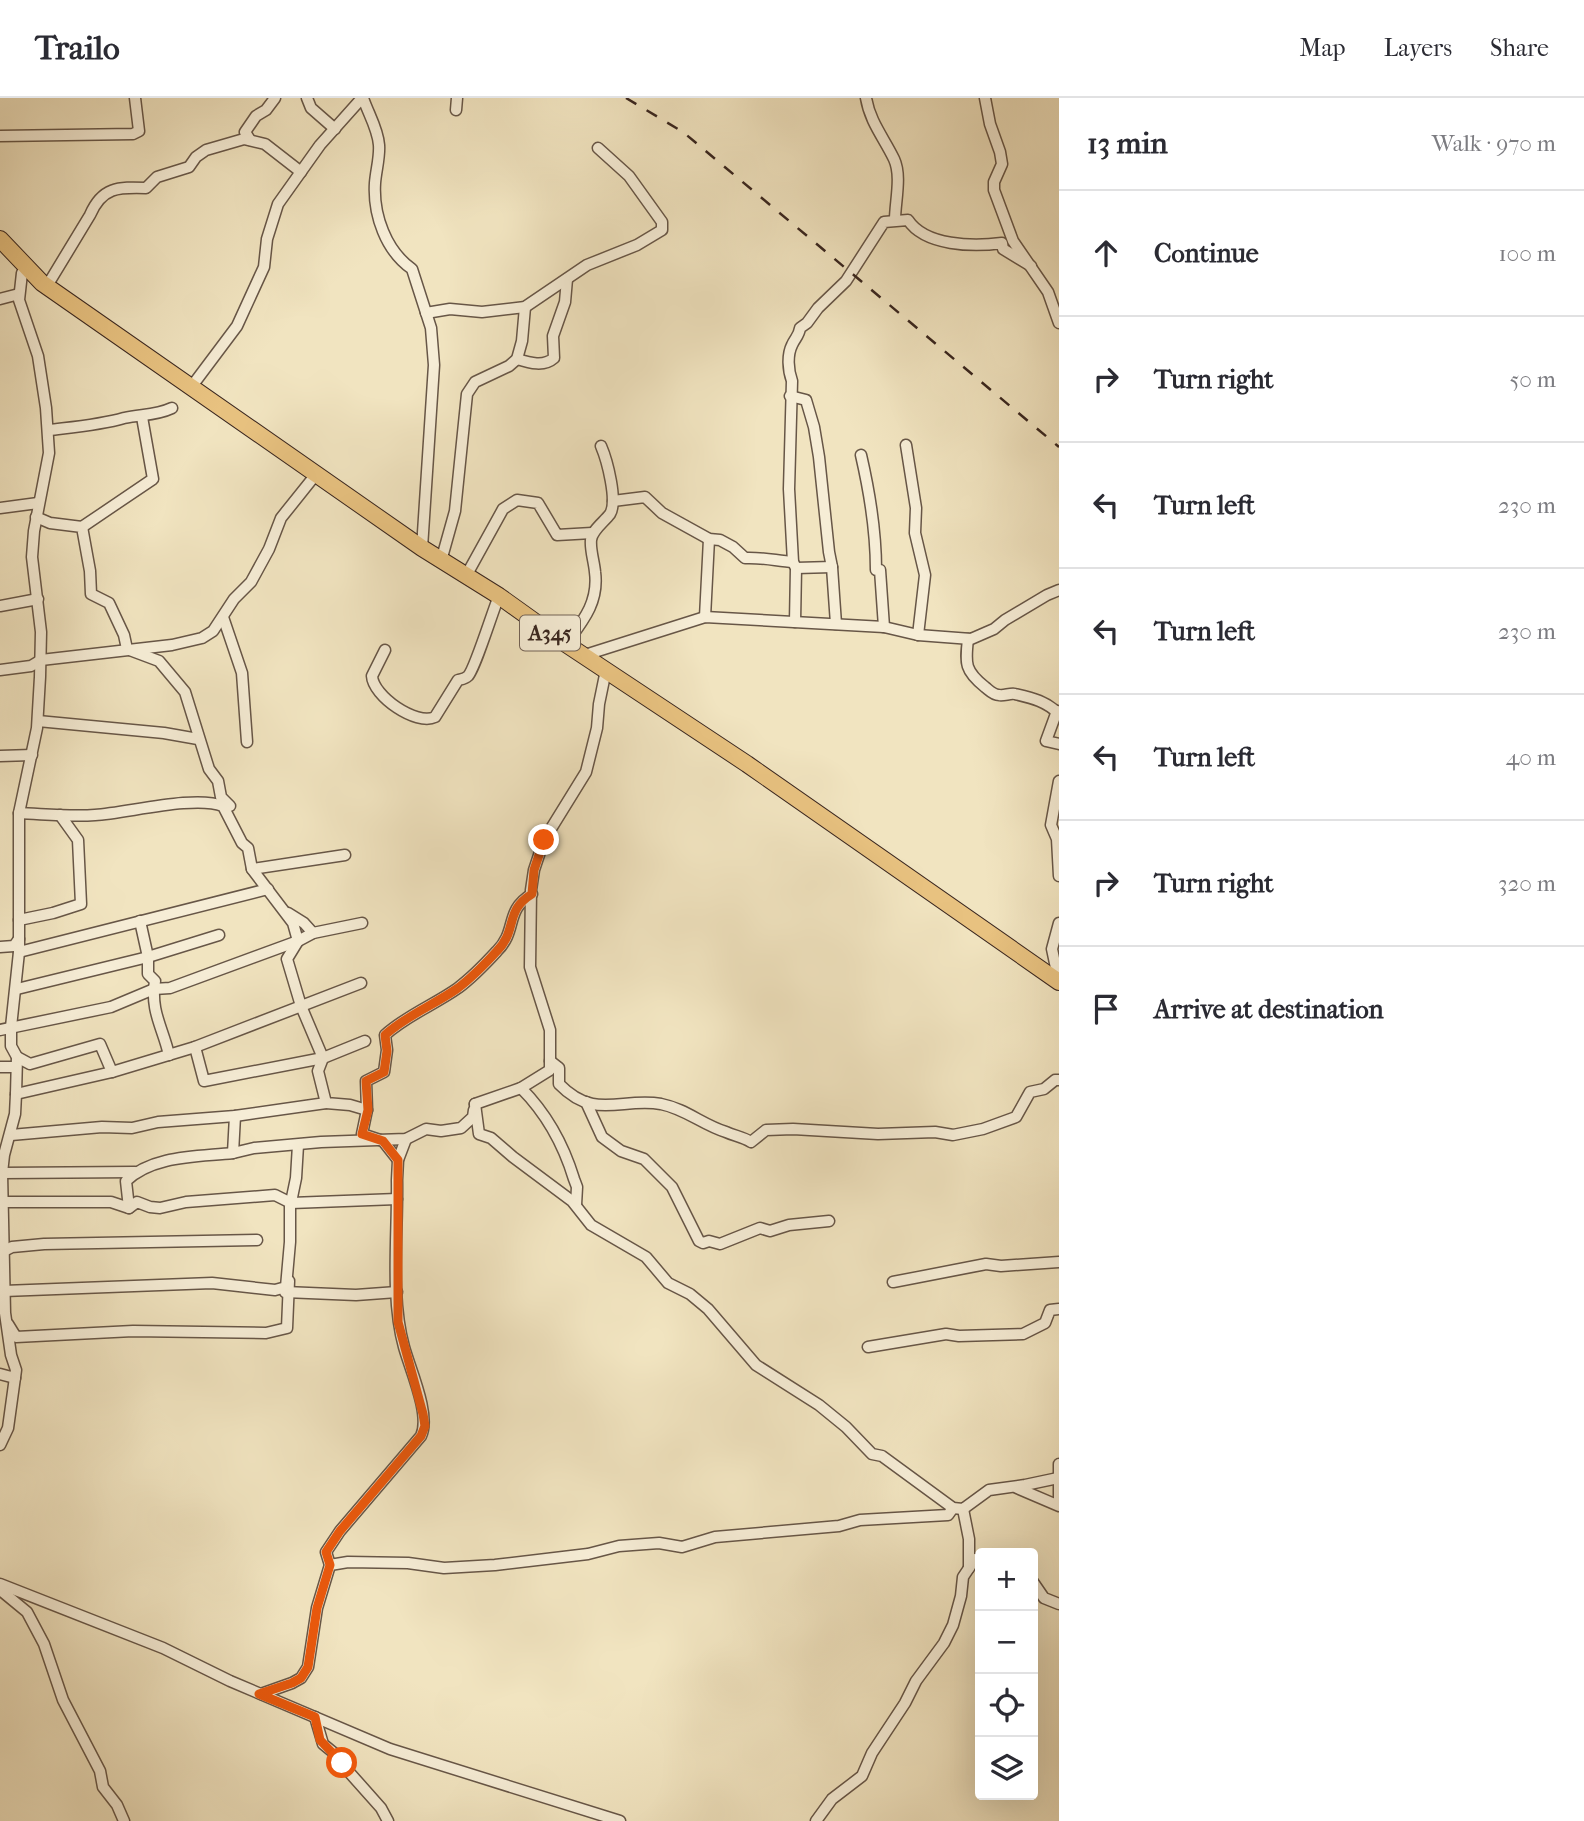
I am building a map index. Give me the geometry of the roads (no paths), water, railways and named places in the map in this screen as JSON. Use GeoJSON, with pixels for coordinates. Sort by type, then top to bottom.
{"type":"FeatureCollection","features":[{"type":"Feature","properties":{"kind":"highway","name":"A345"},"geometry":{"type":"LineString","coordinates":[[0,239],[45,284]]}},
{"type":"Feature","properties":{"kind":"highway","name":"A345"},"geometry":{"type":"LineString","coordinates":[[0,256],[22,273],[45,284],[422,548],[499,596],[1056,980]]}},
{"type":"Feature","properties":{"kind":"street"},"geometry":{"type":"LineString","coordinates":[[0,136],[133,134],[139,131],[135,98]]}},
{"type":"Feature","properties":{"kind":"street"},"geometry":{"type":"LineString","coordinates":[[250,140],[245,132],[256,116],[267,110],[275,98]]}},
{"type":"Feature","properties":{"kind":"street"},"geometry":{"type":"LineString","coordinates":[[307,98],[311,108],[335,129]]}},
{"type":"Feature","properties":{"kind":"street"},"geometry":{"type":"LineString","coordinates":[[192,386],[237,326],[264,267],[267,239],[278,204],[362,98],[379,145],[374,198],[382,232],[397,252],[400,262],[412,269],[431,328],[434,365],[422,548]]}},
{"type":"Feature","properties":{"kind":"street"},"geometry":{"type":"LineString","coordinates":[[866,98],[873,123],[894,159],[897,170],[895,220]]}},
{"type":"Feature","properties":{"kind":"street"},"geometry":{"type":"LineString","coordinates":[[985,98],[1002,164],[994,182],[994,190],[1018,253],[1031,266],[1048,292],[1059,323]]}},
{"type":"Feature","properties":{"kind":"street"},"geometry":{"type":"LineString","coordinates":[[45,284],[90,215],[94,204],[104,194],[122,187],[146,188],[157,177],[189,167],[195,157],[206,150],[244,139],[265,145],[301,172]]}},
{"type":"Feature","properties":{"kind":"street"},"geometry":{"type":"LineString","coordinates":[[426,313],[450,309],[482,312],[525,307],[587,265],[637,245],[662,230],[662,222],[629,176],[598,148]]}},
{"type":"Feature","properties":{"kind":"street"},"geometry":{"type":"LineString","coordinates":[[795,622],[795,565],[789,518],[792,381],[788,371],[790,352],[800,328],[846,281],[884,222],[908,220],[914,230],[926,238],[976,246],[1002,243],[1003,249],[1031,266]]}},
{"type":"Feature","properties":{"kind":"street"},"geometry":{"type":"LineString","coordinates":[[1,1438],[8,1428],[15,1378],[5,1319],[2,1251],[2,1173],[4,1155],[16,1114],[16,1062],[6,1028],[17,989],[19,813],[38,721],[41,632],[32,557],[38,503],[50,453],[37,356],[19,294],[22,273]]}},
{"type":"Feature","properties":{"kind":"street"},"geometry":{"type":"LineString","coordinates":[[517,359],[541,363],[554,358],[553,337],[565,302],[567,279]]}},
{"type":"Feature","properties":{"kind":"street"},"geometry":{"type":"LineString","coordinates":[[0,299],[19,294]]}},
{"type":"Feature","properties":{"kind":"street"},"geometry":{"type":"LineString","coordinates":[[441,561],[456,511],[467,394],[475,382],[509,366],[517,359],[522,341],[525,307]]}},
{"type":"Feature","properties":{"kind":"street"},"geometry":{"type":"LineString","coordinates":[[790,396],[806,400],[814,427],[832,567],[836,624]]}},
{"type":"Feature","properties":{"kind":"street"},"geometry":{"type":"LineString","coordinates":[[49,430],[142,417],[172,408]]}},
{"type":"Feature","properties":{"kind":"street"},"geometry":{"type":"LineString","coordinates":[[36,517],[50,523],[82,527],[153,479],[142,417]]}},
{"type":"Feature","properties":{"kind":"street"},"geometry":{"type":"LineString","coordinates":[[906,445],[916,508],[915,533],[925,575],[918,635]]}},
{"type":"Feature","properties":{"kind":"street"},"geometry":{"type":"LineString","coordinates":[[566,644],[594,603],[596,581],[591,550],[592,533],[612,511],[614,501],[608,462],[601,446]]}},
{"type":"Feature","properties":{"kind":"street"},"geometry":{"type":"LineString","coordinates":[[861,455],[876,528],[876,570],[880,570],[884,627]]}},
{"type":"Feature","properties":{"kind":"street"},"geometry":{"type":"LineString","coordinates":[[0,670],[31,666],[41,660],[193,642],[213,631],[234,599],[251,582],[269,549],[281,518],[317,473]]}},
{"type":"Feature","properties":{"kind":"street"},"geometry":{"type":"LineString","coordinates":[[614,501],[645,498],[662,513],[709,539],[720,540],[738,550],[745,558],[832,567]]}},
{"type":"Feature","properties":{"kind":"street"},"geometry":{"type":"LineString","coordinates":[[466,576],[503,509],[517,500],[538,503],[557,535],[592,533]]}},
{"type":"Feature","properties":{"kind":"street"},"geometry":{"type":"LineString","coordinates":[[0,508],[38,503]]}},
{"type":"Feature","properties":{"kind":"street"},"geometry":{"type":"LineString","coordinates":[[82,527],[90,570],[91,594],[109,603],[124,635],[127,649]]}},
{"type":"Feature","properties":{"kind":"street"},"geometry":{"type":"LineString","coordinates":[[705,617],[709,539]]}},
{"type":"Feature","properties":{"kind":"street"},"geometry":{"type":"LineString","coordinates":[[585,655],[705,617],[884,627],[918,635],[968,639],[994,629],[1046,595],[1059,590]]}},
{"type":"Feature","properties":{"kind":"street"},"geometry":{"type":"LineString","coordinates":[[385,650],[372,676],[375,688],[407,714],[421,719],[435,717],[458,681],[467,678],[474,667],[499,596]]}},
{"type":"Feature","properties":{"kind":"street"},"geometry":{"type":"LineString","coordinates":[[0,606],[38,599]]}},
{"type":"Feature","properties":{"kind":"street"},"geometry":{"type":"LineString","coordinates":[[223,617],[242,673],[247,742]]}},
{"type":"Feature","properties":{"kind":"street"},"geometry":{"type":"LineString","coordinates":[[968,639],[966,657],[972,677],[993,693],[1002,696],[1030,696],[1045,702],[1058,712],[1046,741],[1059,744]]}},
{"type":"Feature","properties":{"kind":"street"},"geometry":{"type":"LineString","coordinates":[[127,649],[159,661],[184,692],[209,769],[218,781],[221,797],[233,808],[248,848],[252,869],[293,923],[298,941],[287,960],[301,1006],[323,1058],[318,1071],[326,1103]]}},
{"type":"Feature","properties":{"kind":"street"},"geometry":{"type":"LineString","coordinates":[[475,1104],[521,1088],[550,1070],[550,1030],[530,967],[534,870],[544,840],[586,772],[607,670]]}},
{"type":"Feature","properties":{"kind":"street"},"geometry":{"type":"LineString","coordinates":[[38,721],[164,733],[198,739]]}},
{"type":"Feature","properties":{"kind":"street"},"geometry":{"type":"LineString","coordinates":[[0,756],[32,755]]}},
{"type":"Feature","properties":{"kind":"street"},"geometry":{"type":"LineString","coordinates":[[1059,781],[1051,825],[1057,839],[1059,876]]}},
{"type":"Feature","properties":{"kind":"street"},"geometry":{"type":"LineString","coordinates":[[19,813],[94,815],[221,797]]}},
{"type":"Feature","properties":{"kind":"street"},"geometry":{"type":"LineString","coordinates":[[142,808],[214,802],[223,806],[242,843],[248,848]]}},
{"type":"Feature","properties":{"kind":"street"},"geometry":{"type":"LineString","coordinates":[[19,920],[81,904],[78,840],[60,815]]}},
{"type":"Feature","properties":{"kind":"street"},"geometry":{"type":"LineString","coordinates":[[252,869],[345,855]]}},
{"type":"Feature","properties":{"kind":"street"},"geometry":{"type":"LineString","coordinates":[[19,952],[268,889]]}},
{"type":"Feature","properties":{"kind":"street"},"geometry":{"type":"LineString","coordinates":[[398,1160],[383,1141],[362,1134],[368,1110],[366,1081],[384,1072],[387,1051],[385,1035],[398,1023],[460,987],[507,939],[515,908],[532,894]]}},
{"type":"Feature","properties":{"kind":"street"},"geometry":{"type":"LineString","coordinates":[[280,908],[304,923],[313,933]]}},
{"type":"Feature","properties":{"kind":"street"},"geometry":{"type":"LineString","coordinates":[[140,921],[148,957],[148,974],[155,981],[154,1011],[169,1055]]}},
{"type":"Feature","properties":{"kind":"street"},"geometry":{"type":"LineString","coordinates":[[1056,980],[1052,949],[1059,922]]}},
{"type":"Feature","properties":{"kind":"street"},"geometry":{"type":"LineString","coordinates":[[6,1028],[111,1007],[154,989],[170,988],[313,933],[362,923]]}},
{"type":"Feature","properties":{"kind":"street"},"geometry":{"type":"LineString","coordinates":[[17,989],[148,957],[219,935]]}},
{"type":"Feature","properties":{"kind":"street"},"geometry":{"type":"LineString","coordinates":[[0,947],[14,946],[19,939]]}},
{"type":"Feature","properties":{"kind":"street"},"geometry":{"type":"LineString","coordinates":[[16,1094],[112,1072],[195,1047],[361,983]]}},
{"type":"Feature","properties":{"kind":"street"},"geometry":{"type":"LineString","coordinates":[[195,1047],[204,1081],[323,1058],[365,1041]]}},
{"type":"Feature","properties":{"kind":"street"},"geometry":{"type":"LineString","coordinates":[[0,1067],[16,1062],[30,1064],[100,1044],[112,1072]]}},
{"type":"Feature","properties":{"kind":"street"},"geometry":{"type":"LineString","coordinates":[[550,1061],[559,1068],[559,1084],[586,1102],[604,1107],[659,1104],[682,1110],[751,1142],[766,1130],[878,1134],[936,1132],[953,1135],[983,1129],[1016,1117],[1030,1092],[1044,1089],[1059,1080]]}},
{"type":"Feature","properties":{"kind":"street"},"geometry":{"type":"LineString","coordinates":[[521,1088],[553,1125],[575,1179],[576,1205]]}},
{"type":"Feature","properties":{"kind":"street"},"geometry":{"type":"LineString","coordinates":[[586,1102],[602,1138],[621,1151],[644,1159],[673,1187],[699,1241],[703,1243],[709,1241],[720,1244],[760,1228],[770,1231],[789,1225],[830,1220]]}},
{"type":"Feature","properties":{"kind":"street"},"geometry":{"type":"LineString","coordinates":[[11,1135],[102,1127],[132,1128],[158,1122],[235,1116],[326,1103],[360,1106],[368,1110]]}},
{"type":"Feature","properties":{"kind":"street"},"geometry":{"type":"LineString","coordinates":[[2,1173],[135,1172],[170,1160],[254,1148],[406,1139],[426,1129],[441,1131],[461,1128],[473,1117],[475,1104]]}},
{"type":"Feature","properties":{"kind":"street"},"geometry":{"type":"LineString","coordinates":[[475,1104],[479,1135],[491,1138],[576,1205],[591,1225],[646,1257],[668,1283],[698,1299],[756,1365],[819,1405],[846,1427],[872,1454],[882,1456],[958,1509],[975,1562],[963,1577],[953,1625],[872,1753],[862,1776],[832,1799],[816,1821]]}},
{"type":"Feature","properties":{"kind":"street"},"geometry":{"type":"LineString","coordinates":[[233,1153],[235,1116]]}},
{"type":"Feature","properties":{"kind":"street"},"geometry":{"type":"LineString","coordinates":[[259,1694],[292,1683],[301,1678],[308,1667],[317,1608],[330,1565],[326,1552],[421,1436],[425,1426],[413,1370],[398,1322],[398,1160],[406,1139]]}},
{"type":"Feature","properties":{"kind":"street"},"geometry":{"type":"LineString","coordinates":[[4,1291],[212,1283],[275,1290],[286,1287],[298,1145]]}},
{"type":"Feature","properties":{"kind":"street"},"geometry":{"type":"LineString","coordinates":[[129,1208],[126,1181],[135,1172]]}},
{"type":"Feature","properties":{"kind":"street"},"geometry":{"type":"LineString","coordinates":[[129,1208],[137,1202],[160,1208],[186,1202],[275,1195],[291,1203],[397,1199]]}},
{"type":"Feature","properties":{"kind":"street"},"geometry":{"type":"LineString","coordinates":[[2,1202],[111,1202],[129,1208]]}},
{"type":"Feature","properties":{"kind":"street"},"geometry":{"type":"LineString","coordinates":[[2,1251],[44,1244],[257,1240]]}},
{"type":"Feature","properties":{"kind":"street"},"geometry":{"type":"LineString","coordinates":[[5,1319],[16,1337],[132,1331],[266,1333],[287,1328],[289,1247]]}},
{"type":"Feature","properties":{"kind":"street"},"geometry":{"type":"LineString","coordinates":[[893,1282],[986,1264],[1001,1266],[1059,1262]]}},
{"type":"Feature","properties":{"kind":"street"},"geometry":{"type":"LineString","coordinates":[[262,1291],[356,1295],[397,1292]]}},
{"type":"Feature","properties":{"kind":"street"},"geometry":{"type":"LineString","coordinates":[[868,1347],[946,1334],[1023,1334],[1045,1323],[1050,1310],[1059,1309]]}},
{"type":"Feature","properties":{"kind":"street"},"geometry":{"type":"LineString","coordinates":[[0,1374],[15,1378]]}},
{"type":"Feature","properties":{"kind":"street"},"geometry":{"type":"LineString","coordinates":[[1059,1464],[1059,1500]]}},
{"type":"Feature","properties":{"kind":"street"},"geometry":{"type":"LineString","coordinates":[[330,1565],[348,1562],[408,1563],[444,1568],[495,1565],[588,1553],[619,1546],[659,1543],[682,1547],[715,1537],[801,1530],[860,1520],[948,1515],[989,1490],[1058,1478]]}},
{"type":"Feature","properties":{"kind":"street"},"geometry":{"type":"LineString","coordinates":[[1015,1487],[1059,1506]]}},
{"type":"Feature","properties":{"kind":"street"},"geometry":{"type":"LineString","coordinates":[[0,1585],[163,1648],[259,1694],[390,1749],[620,1821]]}},
{"type":"Feature","properties":{"kind":"street"},"geometry":{"type":"LineString","coordinates":[[0,1585],[4,1593],[27,1612],[44,1644],[63,1700],[100,1771],[103,1787],[117,1805],[124,1821]]}},
{"type":"Feature","properties":{"kind":"street"},"geometry":{"type":"LineString","coordinates":[[1038,1589],[1044,1598],[1059,1604]]}},
{"type":"Feature","properties":{"kind":"street"},"geometry":{"type":"LineString","coordinates":[[315,1717],[323,1744],[334,1753],[381,1808],[388,1821]]}},
{"type":"Feature","properties":{"kind":"railway"},"geometry":{"type":"LineString","coordinates":[[626,98],[683,132],[1059,447]]}}]}
